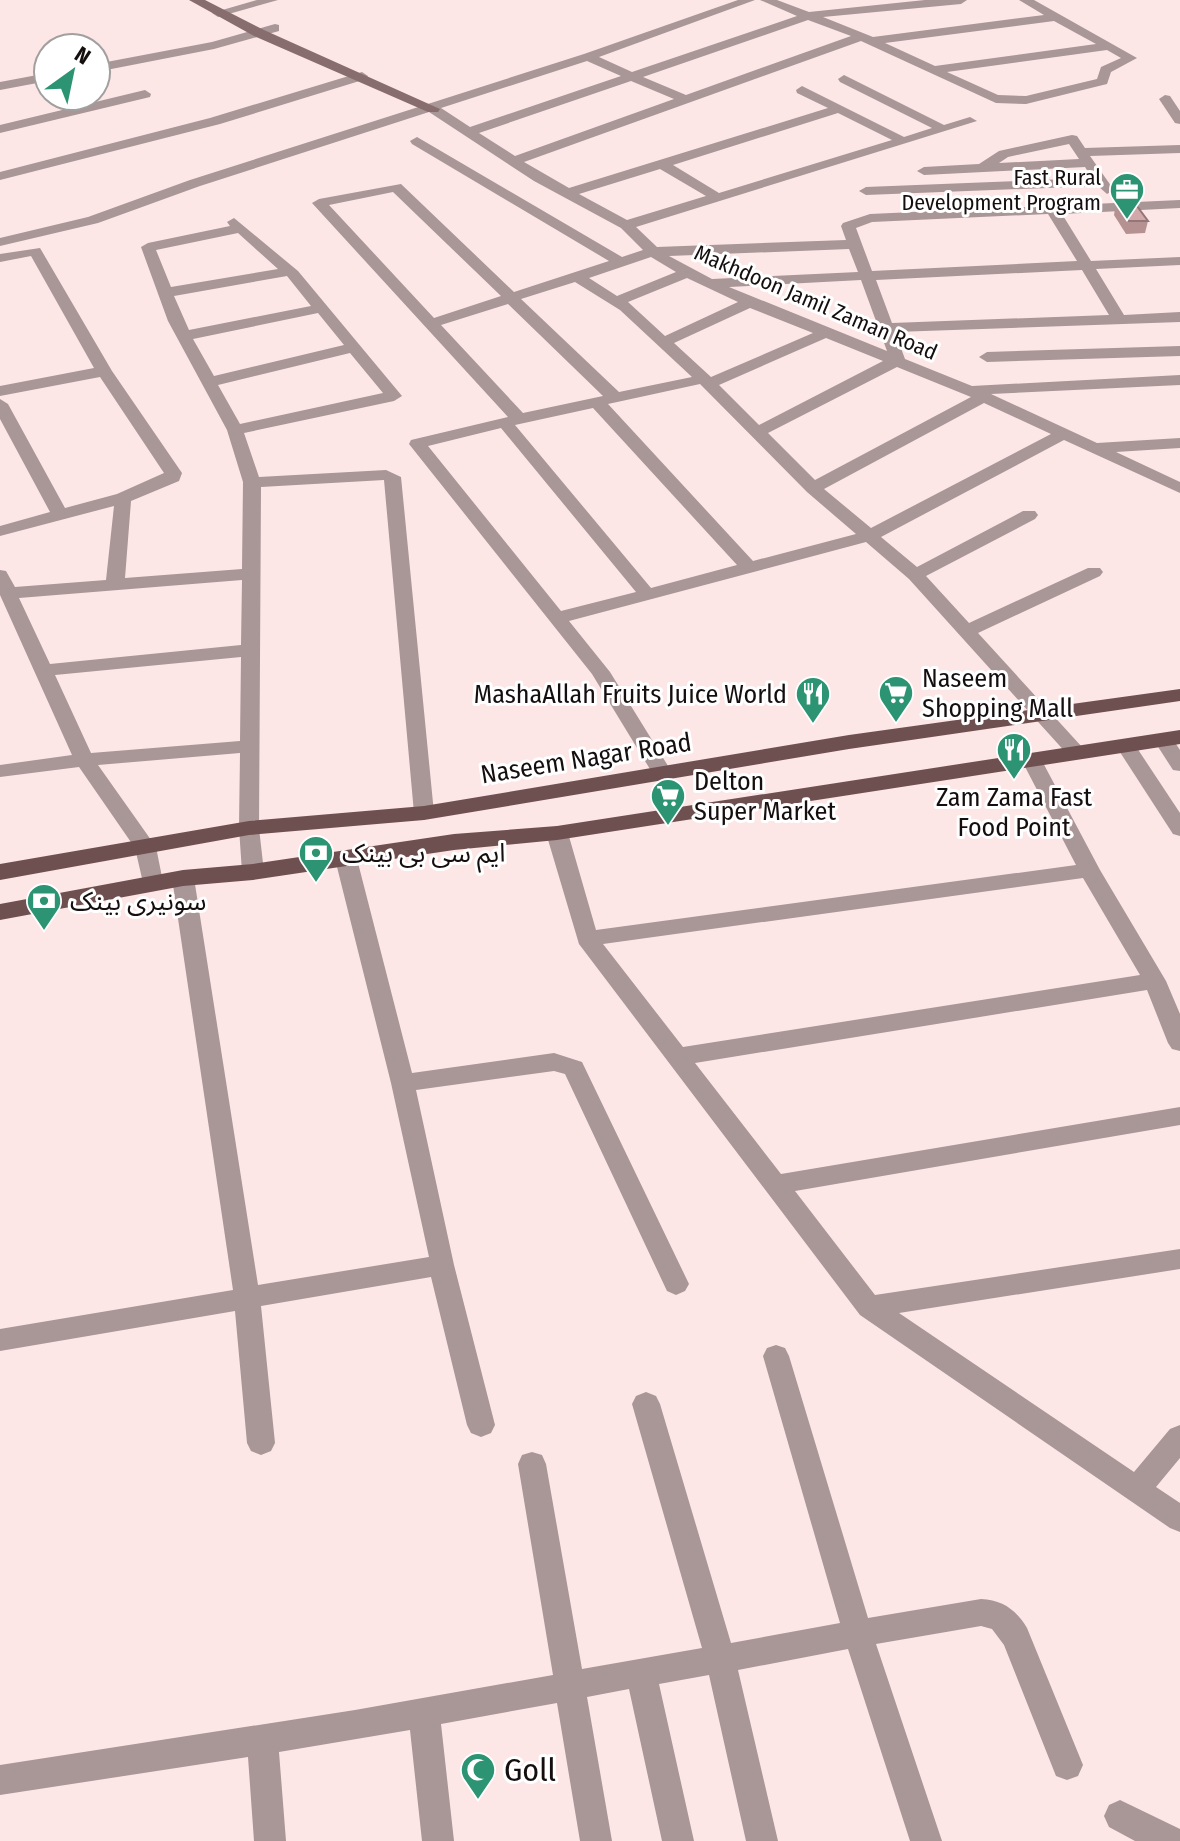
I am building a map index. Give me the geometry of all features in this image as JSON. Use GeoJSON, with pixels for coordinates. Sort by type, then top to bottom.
{"type":"FeatureCollection","features":[{"type":"Feature","properties":{"kind":"main road","name":"Naseem Nagar Road"},"geometry":{"type":"LineString","coordinates":[[0,872],[249,828],[424,813],[849,742],[1180,695]]}},
{"type":"Feature","properties":{"kind":"main road"},"geometry":{"type":"LineString","coordinates":[[0,912],[152,882],[253,872],[454,842],[557,833],[1172,738]]}},
{"type":"Feature","properties":{"kind":"street","name":"Makhdoon Jamil Zaman Road"},"geometry":{"type":"LineString","coordinates":[[195,0],[233,9],[450,103]]}},
{"type":"Feature","properties":{"kind":"street"},"geometry":{"type":"LineString","coordinates":[[233,9],[272,0]]}},
{"type":"Feature","properties":{"kind":"street"},"geometry":{"type":"LineString","coordinates":[[0,242],[93,220],[195,183],[433,109],[749,0]]}},
{"type":"Feature","properties":{"kind":"street"},"geometry":{"type":"LineString","coordinates":[[766,0],[866,39],[996,99],[1026,100],[1103,81],[1105,70],[1131,58],[1025,0]]}},
{"type":"Feature","properties":{"kind":"street"},"geometry":{"type":"LineString","coordinates":[[470,132],[810,15],[961,0]]}},
{"type":"Feature","properties":{"kind":"street","name":"Makhdoon Jamil Zaman Road"},"geometry":{"type":"LineString","coordinates":[[217,6],[259,33],[433,109],[514,161],[626,225],[653,252],[687,273],[750,302],[976,393],[1180,488]]}},
{"type":"Feature","properties":{"kind":"street"},"geometry":{"type":"LineString","coordinates":[[514,161],[866,39],[1056,17]]}},
{"type":"Feature","properties":{"kind":"street"},"geometry":{"type":"LineString","coordinates":[[112,65],[214,45],[275,28]]}},
{"type":"Feature","properties":{"kind":"street"},"geometry":{"type":"LineString","coordinates":[[932,70],[1109,46]]}},
{"type":"Feature","properties":{"kind":"street"},"geometry":{"type":"LineString","coordinates":[[588,57],[686,100]]}},
{"type":"Feature","properties":{"kind":"street"},"geometry":{"type":"LineString","coordinates":[[0,176],[215,121],[362,76]]}},
{"type":"Feature","properties":{"kind":"street"},"geometry":{"type":"LineString","coordinates":[[844,79],[943,129]]}},
{"type":"Feature","properties":{"kind":"street"},"geometry":{"type":"LineString","coordinates":[[0,86],[32,80]]}},
{"type":"Feature","properties":{"kind":"street"},"geometry":{"type":"LineString","coordinates":[[802,90],[903,141]]}},
{"type":"Feature","properties":{"kind":"street"},"geometry":{"type":"LineString","coordinates":[[0,129],[145,94]]}},
{"type":"Feature","properties":{"kind":"street"},"geometry":{"type":"LineString","coordinates":[[1165,99],[1178,116]]}},
{"type":"Feature","properties":{"kind":"street"},"geometry":{"type":"LineString","coordinates":[[568,193],[839,109]]}},
{"type":"Feature","properties":{"kind":"street"},"geometry":{"type":"LineString","coordinates":[[626,225],[970,121]]}},
{"type":"Feature","properties":{"kind":"street"},"geometry":{"type":"LineString","coordinates":[[982,168],[1004,154],[1071,138],[1119,208]]}},
{"type":"Feature","properties":{"kind":"street"},"geometry":{"type":"LineString","coordinates":[[417,141],[620,262]]}},
{"type":"Feature","properties":{"kind":"street"},"geometry":{"type":"LineString","coordinates":[[924,171],[1180,149]]}},
{"type":"Feature","properties":{"kind":"street"},"geometry":{"type":"LineString","coordinates":[[662,164],[718,198]]}},
{"type":"Feature","properties":{"kind":"street"},"geometry":{"type":"LineString","coordinates":[[866,191],[1101,182]]}},
{"type":"Feature","properties":{"kind":"street"},"geometry":{"type":"LineString","coordinates":[[614,397],[396,187],[319,203],[433,323],[647,594]]}},
{"type":"Feature","properties":{"kind":"street"},"geometry":{"type":"LineString","coordinates":[[757,432],[898,360],[848,226],[870,218],[1180,204]]}},
{"type":"Feature","properties":{"kind":"street"},"geometry":{"type":"LineString","coordinates":[[1053,211],[1119,319]]}},
{"type":"Feature","properties":{"kind":"street"},"geometry":{"type":"LineString","coordinates":[[235,430],[394,396],[290,271],[238,225],[148,247],[184,336],[235,430],[252,482],[249,828],[253,872]]}},
{"type":"Feature","properties":{"kind":"street"},"geometry":{"type":"LineString","coordinates":[[433,323],[653,252],[855,244]]}},
{"type":"Feature","properties":{"kind":"street"},"geometry":{"type":"LineString","coordinates":[[0,258],[35,251],[104,371],[173,473],[173,477],[123,498],[0,531]]}},
{"type":"Feature","properties":{"kind":"street"},"geometry":{"type":"LineString","coordinates":[[707,283],[1180,261]]}},
{"type":"Feature","properties":{"kind":"street"},"geometry":{"type":"LineString","coordinates":[[165,293],[290,271]]}},
{"type":"Feature","properties":{"kind":"street"},"geometry":{"type":"LineString","coordinates":[[617,301],[687,273]]}},
{"type":"Feature","properties":{"kind":"street"},"geometry":{"type":"LineString","coordinates":[[576,276],[617,301],[706,382],[813,488],[915,575],[1046,715],[1075,751]]}},
{"type":"Feature","properties":{"kind":"street"},"geometry":{"type":"LineString","coordinates":[[662,343],[750,302]]}},
{"type":"Feature","properties":{"kind":"street"},"geometry":{"type":"LineString","coordinates":[[184,336],[322,308]]}},
{"type":"Feature","properties":{"kind":"street"},"geometry":{"type":"LineString","coordinates":[[885,328],[1175,317],[1180,331]]}},
{"type":"Feature","properties":{"kind":"street"},"geometry":{"type":"LineString","coordinates":[[663,774],[600,672],[417,444],[614,397],[706,382],[827,332]]}},
{"type":"Feature","properties":{"kind":"street"},"geometry":{"type":"LineString","coordinates":[[209,382],[355,347]]}},
{"type":"Feature","properties":{"kind":"street"},"geometry":{"type":"LineString","coordinates":[[987,357],[1180,351]]}},
{"type":"Feature","properties":{"kind":"street"},"geometry":{"type":"LineString","coordinates":[[0,391],[104,371]]}},
{"type":"Feature","properties":{"kind":"street"},"geometry":{"type":"LineString","coordinates":[[813,488],[976,393],[1180,380]]}},
{"type":"Feature","properties":{"kind":"street"},"geometry":{"type":"LineString","coordinates":[[596,401],[748,567]]}},
{"type":"Feature","properties":{"kind":"street"},"geometry":{"type":"LineString","coordinates":[[0,404],[60,515]]}},
{"type":"Feature","properties":{"kind":"street"},"geometry":{"type":"LineString","coordinates":[[557,618],[870,536],[1064,434]]}},
{"type":"Feature","properties":{"kind":"street"},"geometry":{"type":"LineString","coordinates":[[1093,448],[1180,443]]}},
{"type":"Feature","properties":{"kind":"street"},"geometry":{"type":"LineString","coordinates":[[252,482],[392,477],[424,813]]}},
{"type":"Feature","properties":{"kind":"street"},"geometry":{"type":"LineString","coordinates":[[115,585],[123,498]]}},
{"type":"Feature","properties":{"kind":"street"},"geometry":{"type":"LineString","coordinates":[[915,575],[1029,515]]}},
{"type":"Feature","properties":{"kind":"street"},"geometry":{"type":"LineString","coordinates":[[967,631],[1094,572]]}},
{"type":"Feature","properties":{"kind":"street"},"geometry":{"type":"LineString","coordinates":[[152,882],[145,847],[84,760],[4,584],[115,585],[251,574]]}},
{"type":"Feature","properties":{"kind":"street"},"geometry":{"type":"LineString","coordinates":[[45,670],[250,650]]}},
{"type":"Feature","properties":{"kind":"street"},"geometry":{"type":"LineString","coordinates":[[1172,738],[1180,765]]}},
{"type":"Feature","properties":{"kind":"street"},"geometry":{"type":"LineString","coordinates":[[0,771],[84,760],[249,746]]}},
{"type":"Feature","properties":{"kind":"street"},"geometry":{"type":"LineString","coordinates":[[1126,746],[1180,829]]}},
{"type":"Feature","properties":{"kind":"street"},"geometry":{"type":"LineString","coordinates":[[1031,759],[1089,870],[1155,981],[1180,1043]]}},
{"type":"Feature","properties":{"kind":"street"},"geometry":{"type":"LineString","coordinates":[[557,833],[587,939],[869,1307],[1180,1519]]}},
{"type":"Feature","properties":{"kind":"street"},"geometry":{"type":"LineString","coordinates":[[346,859],[403,1083],[441,1265],[481,1425]]}},
{"type":"Feature","properties":{"kind":"street"},"geometry":{"type":"LineString","coordinates":[[587,939],[1089,870]]}},
{"type":"Feature","properties":{"kind":"street"},"geometry":{"type":"LineString","coordinates":[[183,878],[247,1299],[261,1443]]}},
{"type":"Feature","properties":{"kind":"street"},"geometry":{"type":"LineString","coordinates":[[677,1057],[1155,981]]}},
{"type":"Feature","properties":{"kind":"street"},"geometry":{"type":"LineString","coordinates":[[403,1083],[554,1062],[574,1068],[676,1284]]}},
{"type":"Feature","properties":{"kind":"street"},"geometry":{"type":"LineString","coordinates":[[775,1185],[1180,1116]]}},
{"type":"Feature","properties":{"kind":"street"},"geometry":{"type":"LineString","coordinates":[[869,1307],[1180,1259]]}},
{"type":"Feature","properties":{"kind":"street"},"geometry":{"type":"LineString","coordinates":[[0,1340],[441,1265]]}},
{"type":"Feature","properties":{"kind":"street"},"geometry":{"type":"LineString","coordinates":[[776,1356],[858,1634],[926,1841]]}},
{"type":"Feature","properties":{"kind":"street"},"geometry":{"type":"LineString","coordinates":[[646,1404],[720,1658],[762,1841]]}},
{"type":"Feature","properties":{"kind":"street"},"geometry":{"type":"LineString","coordinates":[[1137,1490],[1180,1437]]}},
{"type":"Feature","properties":{"kind":"street"},"geometry":{"type":"LineString","coordinates":[[532,1464],[596,1841]]}},
{"type":"Feature","properties":{"kind":"street"},"geometry":{"type":"LineString","coordinates":[[0,1780],[424,1712],[994,1612],[1005,1618],[1067,1765]]}},
{"type":"Feature","properties":{"kind":"street"},"geometry":{"type":"LineString","coordinates":[[641,1673],[678,1841]]}},
{"type":"Feature","properties":{"kind":"street"},"geometry":{"type":"LineString","coordinates":[[424,1712],[438,1841]]}},
{"type":"Feature","properties":{"kind":"street"},"geometry":{"type":"LineString","coordinates":[[262,1739],[270,1841]]}},
{"type":"Feature","properties":{"kind":"street"},"geometry":{"type":"LineString","coordinates":[[1120,1816],[1169,1841]]}},
{"type":"Feature","properties":{"kind":"building"},"geometry":{"type":"Polygon","coordinates":[[[1134,202],[1148,221],[1129,221],[1116,203],[1134,202]]]}},
{"type":"Feature","properties":{"kind":"place","name":"Fast Rural Development Program"},"geometry":{"type":"Point","coordinates":[1127,221]}},
{"type":"Feature","properties":{"kind":"place","name":"Naseem Shopping Mall"},"geometry":{"type":"Point","coordinates":[896,724]}},
{"type":"Feature","properties":{"kind":"place","name":"MashaAllah Fruits Juice World"},"geometry":{"type":"Point","coordinates":[813,725]}},
{"type":"Feature","properties":{"kind":"place","name":"Zam Zama Fast Food Point"},"geometry":{"type":"Point","coordinates":[1014,781]}},
{"type":"Feature","properties":{"kind":"place","name":"Delton Super Market"},"geometry":{"type":"Point","coordinates":[668,827]}},
{"type":"Feature","properties":{"kind":"place","name":"ایم سی بی بینک"},"geometry":{"type":"Point","coordinates":[316,884]}},
{"type":"Feature","properties":{"kind":"place","name":"سونیری بینک"},"geometry":{"type":"Point","coordinates":[44,932]}},
{"type":"Feature","properties":{"kind":"place","name":"Goll"},"geometry":{"type":"Point","coordinates":[478,1801]}}]}
